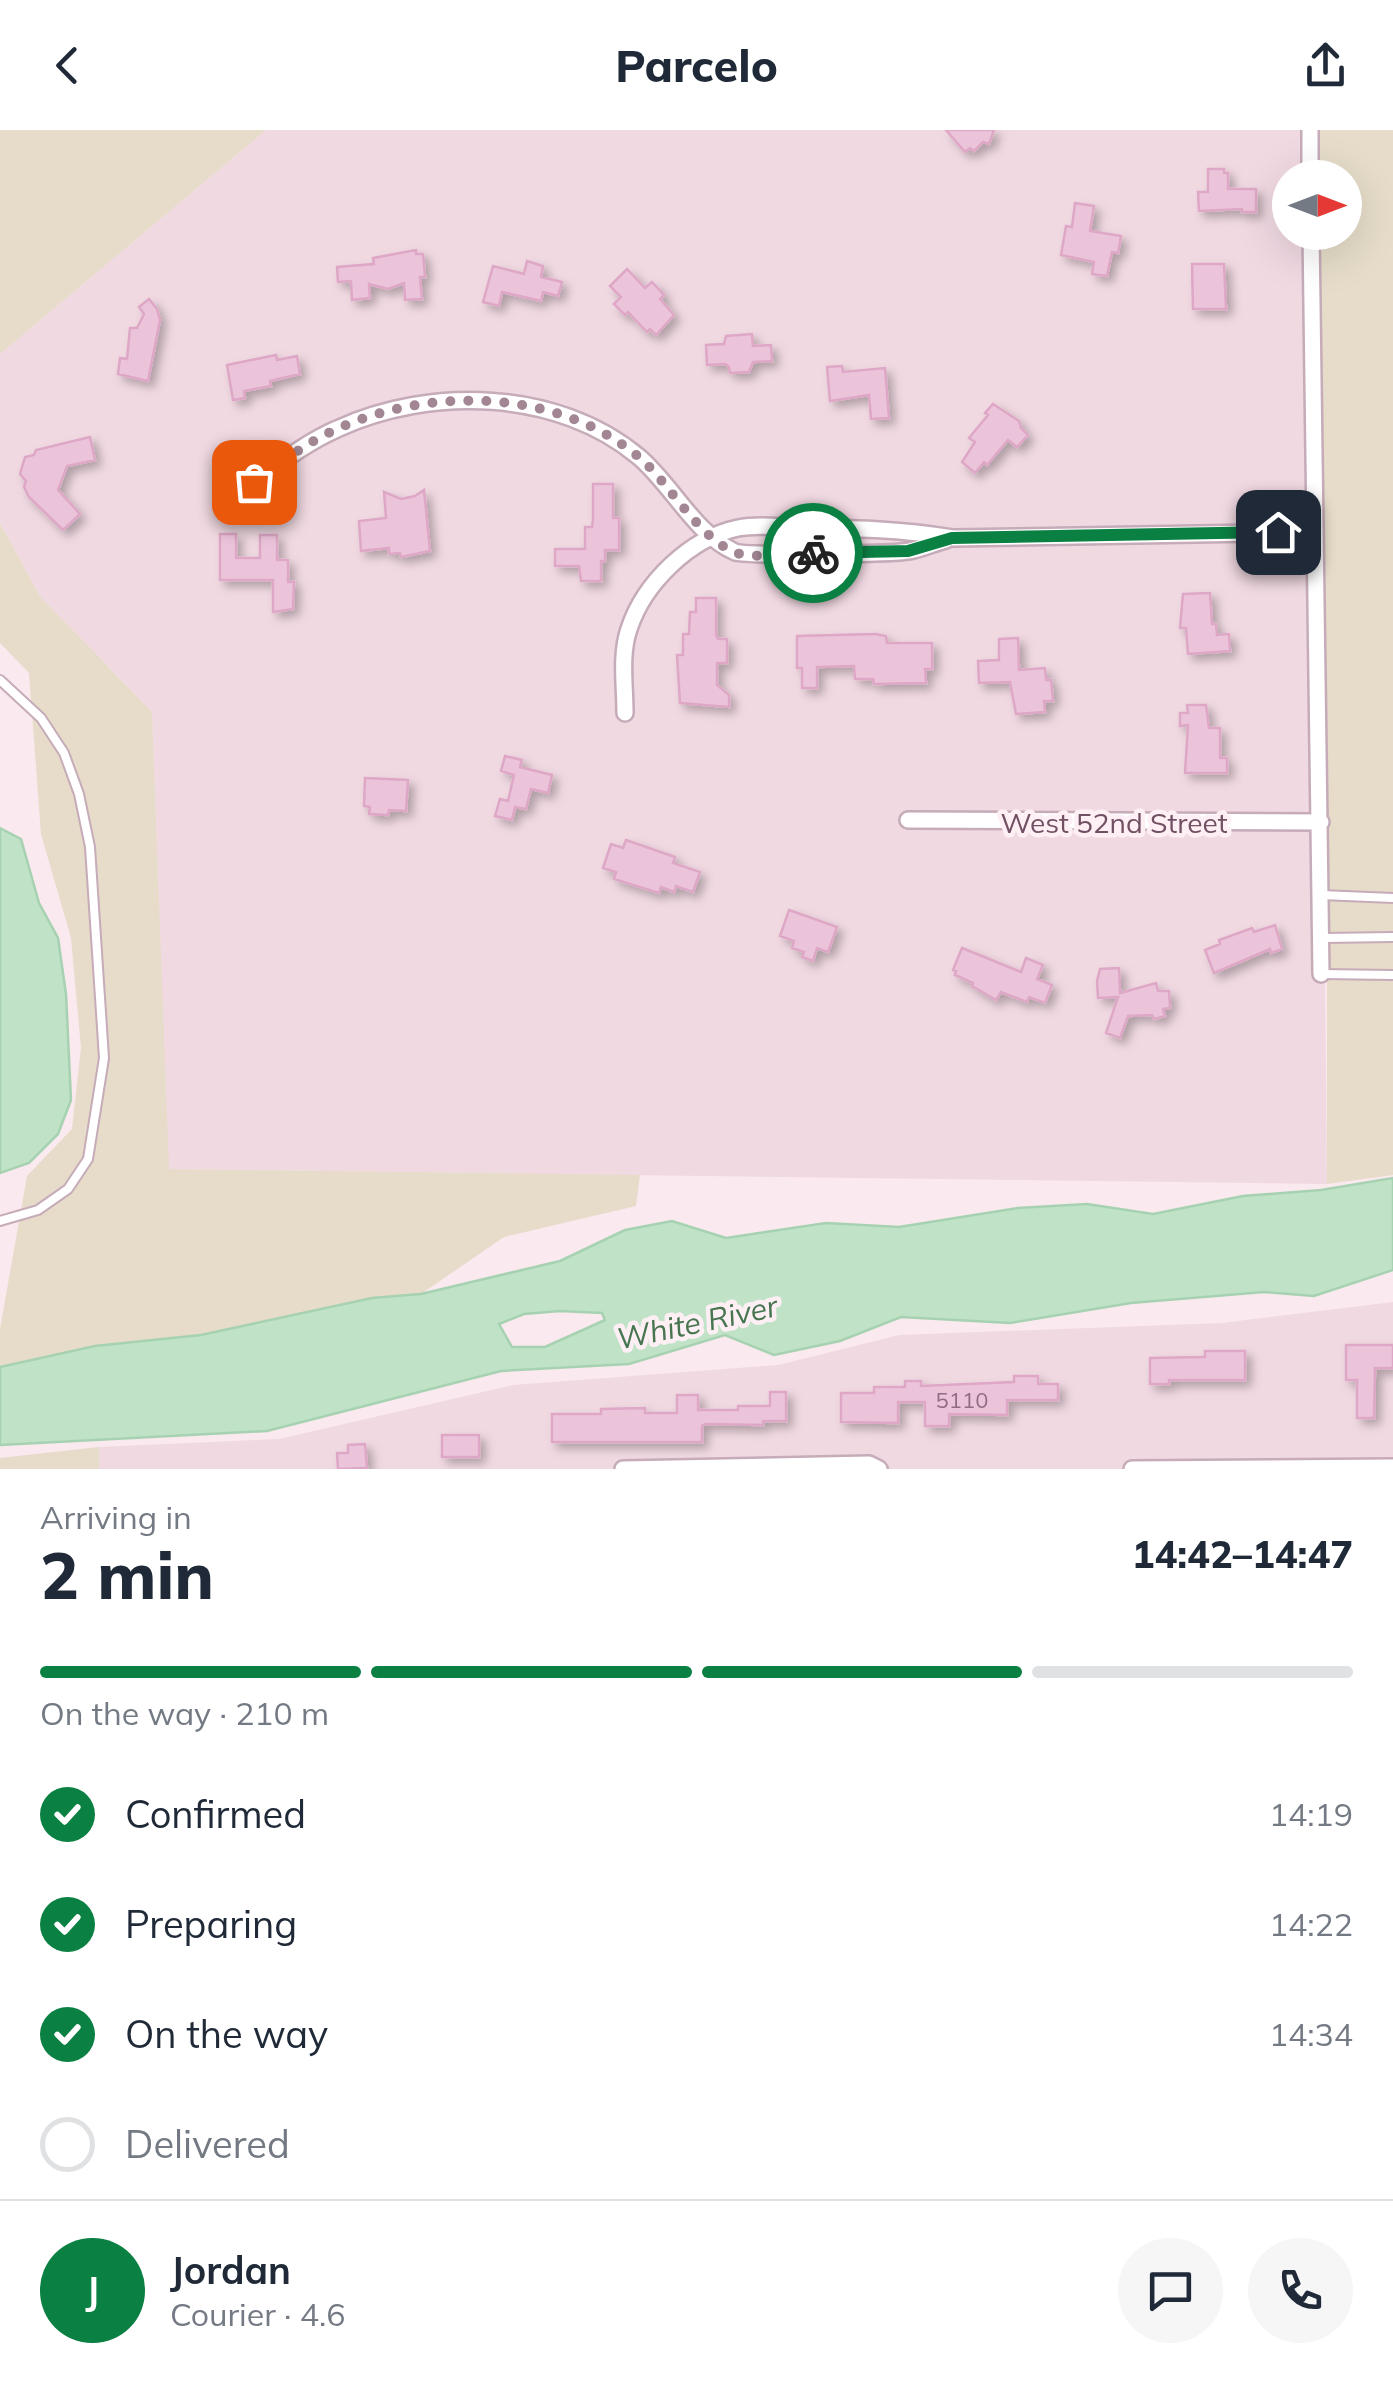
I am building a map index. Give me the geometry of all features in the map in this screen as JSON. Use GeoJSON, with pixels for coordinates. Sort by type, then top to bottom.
{"type":"FeatureCollection","features":[{"type":"Feature","properties":{"kind":"street"},"geometry":{"type":"LineString","coordinates":[[1310,130],[1310,160]]}},
{"type":"Feature","properties":{"kind":"street"},"geometry":{"type":"LineString","coordinates":[[1311,250],[1321,974]]}},
{"type":"Feature","properties":{"kind":"street"},"geometry":{"type":"LineString","coordinates":[[254,482],[314,440],[374,415],[441,403],[512,403],[567,416],[623,446],[660,477],[711,536],[738,554],[908,551],[952,538]]}},
{"type":"Feature","properties":{"kind":"street"},"geometry":{"type":"LineString","coordinates":[[625,713],[624,649],[638,608],[662,574],[711,536],[741,527],[900,529],[952,538],[1315,532]]}},
{"type":"Feature","properties":{"kind":"street","name":"West 52nd Street"},"geometry":{"type":"LineString","coordinates":[[908,820],[1320,822]]}},
{"type":"Feature","properties":{"kind":"street"},"geometry":{"type":"LineString","coordinates":[[623,1469],[870,1464],[879,1469]]}},
{"type":"Feature","properties":{"kind":"street"},"geometry":{"type":"LineString","coordinates":[[1132,1469],[1393,1467]]}},
{"type":"Feature","properties":{"kind":"lane"},"geometry":{"type":"LineString","coordinates":[[0,680],[41,718],[64,753],[78,794],[90,847],[104,1058],[88,1159],[68,1188],[38,1210],[0,1221]]}},
{"type":"Feature","properties":{"kind":"lane"},"geometry":{"type":"LineString","coordinates":[[1321,895],[1393,898]]}},
{"type":"Feature","properties":{"kind":"lane"},"geometry":{"type":"LineString","coordinates":[[1321,938],[1393,938]]}},
{"type":"Feature","properties":{"kind":"lane"},"geometry":{"type":"LineString","coordinates":[[1321,974],[1393,975]]}},
{"type":"Feature","properties":{"kind":"shaded area"},"geometry":{"type":"Polygon","coordinates":[[[0,130],[266,130],[0,354],[0,130]]]}},
{"type":"Feature","properties":{"kind":"shaded area"},"geometry":{"type":"Polygon","coordinates":[[[266,130],[1317,130],[1317,160],[1272,160],[1272,250],[1318,250],[1327,1184],[168,1169],[152,712],[40,596],[0,523],[0,354],[266,130]]]}},
{"type":"Feature","properties":{"kind":"shaded area"},"geometry":{"type":"Polygon","coordinates":[[[1318,130],[1393,130],[1393,1175],[1327,1184],[1320,250],[1362,250],[1362,160],[1319,160],[1318,130]]]}},
{"type":"Feature","properties":{"kind":"shaded area"},"geometry":{"type":"Polygon","coordinates":[[[0,523],[40,596],[152,712],[169,1169],[640,1175],[636,1206],[504,1237],[421,1294],[372,1298],[201,1335],[95,1346],[0,1367],[0,1329],[27,1176],[72,1129],[81,1048],[71,938],[41,834],[29,673],[0,643],[0,523]]]}},
{"type":"Feature","properties":{"kind":"shaded area"},"geometry":{"type":"Polygon","coordinates":[[[1393,1302],[1393,1469],[99,1469],[99,1447],[279,1439],[513,1385],[778,1365],[899,1335],[1222,1323],[1393,1302]]]}},
{"type":"Feature","properties":{"kind":"shaded area"},"geometry":{"type":"Polygon","coordinates":[[[99,1447],[99,1469],[0,1469],[0,1458],[99,1447]]]}},
{"type":"Feature","properties":{"kind":"water"},"geometry":{"type":"Polygon","coordinates":[[[0,828],[21,839],[39,903],[58,938],[66,994],[71,1100],[58,1134],[29,1163],[0,1173],[0,828]]]}},
{"type":"Feature","properties":{"kind":"water","name":"White River"},"geometry":{"type":"Polygon","coordinates":[[[1393,1178],[1393,1270],[1314,1296],[1264,1292],[1131,1303],[1010,1323],[901,1317],[840,1341],[774,1355],[725,1335],[629,1364],[501,1371],[267,1431],[0,1445],[0,1367],[95,1346],[201,1335],[372,1298],[421,1294],[560,1261],[625,1230],[672,1221],[726,1238],[826,1223],[899,1227],[1018,1208],[1087,1204],[1153,1214],[1243,1196],[1321,1190],[1393,1178]],[[602,1313],[524,1314],[499,1324],[512,1347],[545,1347],[605,1320],[602,1313]]]}},
{"type":"Feature","properties":{"kind":"building"},"geometry":{"type":"Polygon","coordinates":[[[946,130],[994,130],[989,144],[983,142],[974,151],[970,148],[965,152],[946,130]]]}},
{"type":"Feature","properties":{"kind":"building"},"geometry":{"type":"Polygon","coordinates":[[[1208,169],[1224,169],[1228,173],[1228,189],[1256,189],[1256,212],[1199,211],[1198,192],[1208,192],[1208,169]]]}},
{"type":"Feature","properties":{"kind":"building"},"geometry":{"type":"Polygon","coordinates":[[[1075,203],[1094,206],[1090,231],[1121,236],[1118,253],[1112,252],[1107,276],[1092,274],[1094,262],[1061,255],[1066,226],[1072,227],[1075,203]]]}},
{"type":"Feature","properties":{"kind":"building"},"geometry":{"type":"Polygon","coordinates":[[[416,250],[416,254],[423,254],[422,299],[405,300],[404,283],[388,289],[369,284],[370,298],[352,300],[351,281],[338,282],[337,267],[374,264],[373,258],[416,250]]]}},
{"type":"Feature","properties":{"kind":"building"},"geometry":{"type":"Polygon","coordinates":[[[527,261],[543,266],[541,277],[562,282],[558,296],[543,292],[541,301],[502,292],[499,306],[483,302],[493,266],[524,274],[527,261]]]}},
{"type":"Feature","properties":{"kind":"building"},"geometry":{"type":"Polygon","coordinates":[[[1192,264],[1224,264],[1226,309],[1193,309],[1192,264]]]}},
{"type":"Feature","properties":{"kind":"building"},"geometry":{"type":"Polygon","coordinates":[[[627,269],[645,288],[652,282],[674,315],[656,335],[614,304],[621,297],[610,286],[627,269]]]}},
{"type":"Feature","properties":{"kind":"building"},"geometry":{"type":"Polygon","coordinates":[[[149,299],[160,320],[148,381],[118,374],[120,358],[127,359],[130,328],[137,328],[144,314],[139,307],[149,299]]]}},
{"type":"Feature","properties":{"kind":"building"},"geometry":{"type":"Polygon","coordinates":[[[752,334],[753,346],[771,345],[772,361],[753,362],[749,372],[730,373],[725,364],[707,365],[706,345],[724,344],[726,336],[752,334]]]}},
{"type":"Feature","properties":{"kind":"building"},"geometry":{"type":"Polygon","coordinates":[[[276,355],[277,360],[297,356],[300,374],[270,381],[271,386],[244,391],[245,398],[233,400],[227,365],[276,355]]]}},
{"type":"Feature","properties":{"kind":"building"},"geometry":{"type":"Polygon","coordinates":[[[842,366],[843,372],[885,368],[889,418],[871,419],[869,395],[830,401],[827,367],[842,366]]]}},
{"type":"Feature","properties":{"kind":"building"},"geometry":{"type":"Polygon","coordinates":[[[993,404],[1019,421],[1028,435],[1017,447],[1008,440],[975,473],[962,462],[975,442],[969,438],[993,404]]]}},
{"type":"Feature","properties":{"kind":"building"},"geometry":{"type":"Polygon","coordinates":[[[90,437],[95,460],[67,466],[58,490],[80,514],[63,530],[29,497],[24,487],[26,481],[20,474],[25,457],[34,455],[36,450],[90,437]]]}},
{"type":"Feature","properties":{"kind":"building"},"geometry":{"type":"Polygon","coordinates":[[[593,484],[613,484],[613,518],[619,518],[619,550],[605,550],[601,581],[581,581],[579,566],[555,566],[555,549],[585,549],[585,527],[592,527],[593,520],[593,484]]]}},
{"type":"Feature","properties":{"kind":"building"},"geometry":{"type":"Polygon","coordinates":[[[424,490],[430,551],[401,557],[400,553],[389,554],[389,548],[361,551],[359,521],[386,518],[384,492],[401,499],[424,490]]]}},
{"type":"Feature","properties":{"kind":"building"},"geometry":{"type":"Polygon","coordinates":[[[220,534],[236,534],[236,558],[260,558],[260,535],[277,535],[277,560],[288,560],[288,582],[294,582],[293,609],[273,612],[273,580],[220,580],[220,534]]]}},
{"type":"Feature","properties":{"kind":"building"},"geometry":{"type":"Polygon","coordinates":[[[1210,593],[1212,624],[1216,624],[1217,635],[1229,634],[1230,651],[1188,654],[1186,628],[1180,628],[1183,594],[1210,593]]]}},
{"type":"Feature","properties":{"kind":"building"},"geometry":{"type":"Polygon","coordinates":[[[696,598],[716,598],[716,635],[718,639],[727,639],[727,663],[717,663],[717,685],[729,695],[729,707],[680,703],[677,655],[683,655],[683,634],[689,634],[690,612],[696,612],[696,598]]]}},
{"type":"Feature","properties":{"kind":"building"},"geometry":{"type":"Polygon","coordinates":[[[797,636],[886,636],[887,643],[932,643],[932,669],[925,669],[926,683],[874,684],[873,679],[855,679],[854,666],[817,667],[817,688],[802,688],[802,668],[797,668],[797,636]]]}},
{"type":"Feature","properties":{"kind":"building"},"geometry":{"type":"Polygon","coordinates":[[[1018,638],[1019,670],[1045,668],[1046,680],[1051,680],[1053,701],[1044,701],[1045,712],[1016,714],[1010,682],[979,683],[978,661],[999,660],[999,639],[1018,638]]]}},
{"type":"Feature","properties":{"kind":"building"},"geometry":{"type":"Polygon","coordinates":[[[1187,705],[1206,705],[1209,728],[1220,728],[1220,758],[1227,758],[1227,773],[1185,773],[1188,725],[1180,726],[1180,713],[1188,713],[1187,705]]]}},
{"type":"Feature","properties":{"kind":"building"},"geometry":{"type":"Polygon","coordinates":[[[505,756],[522,760],[520,767],[552,775],[548,793],[531,789],[526,809],[515,807],[512,820],[495,816],[500,799],[508,801],[514,775],[501,771],[505,756]]]}},
{"type":"Feature","properties":{"kind":"building"},"geometry":{"type":"Polygon","coordinates":[[[365,778],[408,780],[406,811],[369,814],[370,807],[364,806],[365,778]]]}},
{"type":"Feature","properties":{"kind":"building"},"geometry":{"type":"Polygon","coordinates":[[[626,840],[675,857],[673,863],[700,872],[693,892],[676,886],[674,892],[661,887],[659,893],[614,879],[616,872],[603,868],[611,844],[623,848],[626,840]]]}},
{"type":"Feature","properties":{"kind":"building"},"geometry":{"type":"Polygon","coordinates":[[[789,910],[837,927],[828,952],[817,948],[813,961],[792,948],[794,941],[780,936],[789,910]]]}},
{"type":"Feature","properties":{"kind":"building"},"geometry":{"type":"Polygon","coordinates":[[[1275,925],[1282,949],[1271,953],[1270,949],[1214,973],[1205,950],[1220,944],[1219,940],[1252,928],[1254,932],[1275,925]]]}},
{"type":"Feature","properties":{"kind":"building"},"geometry":{"type":"Polygon","coordinates":[[[962,948],[1021,972],[1026,958],[1043,965],[1037,979],[1052,985],[1045,1003],[1029,997],[1027,1002],[1001,992],[996,1000],[955,975],[953,970],[962,948]]]}},
{"type":"Feature","properties":{"kind":"building"},"geometry":{"type":"Polygon","coordinates":[[[1119,968],[1120,993],[1156,983],[1158,991],[1169,991],[1170,1008],[1163,1009],[1165,1016],[1154,1019],[1152,1015],[1128,1016],[1120,1038],[1106,1033],[1118,997],[1098,998],[1097,981],[1100,969],[1119,968]]]}},
{"type":"Feature","properties":{"kind":"building"},"geometry":{"type":"Polygon","coordinates":[[[1346,1345],[1393,1345],[1393,1368],[1375,1368],[1374,1418],[1357,1418],[1357,1380],[1346,1380],[1346,1345]]]}},
{"type":"Feature","properties":{"kind":"building"},"geometry":{"type":"Polygon","coordinates":[[[1205,1351],[1245,1351],[1245,1380],[1169,1380],[1169,1384],[1150,1384],[1150,1358],[1205,1357],[1205,1351]]]}},
{"type":"Feature","properties":{"kind":"building"},"geometry":{"type":"Polygon","coordinates":[[[1014,1376],[1038,1376],[1038,1384],[1058,1384],[1058,1400],[1007,1400],[1007,1415],[949,1414],[949,1426],[925,1426],[925,1402],[898,1402],[898,1423],[841,1422],[841,1393],[874,1393],[874,1387],[905,1387],[905,1381],[921,1381],[921,1386],[1014,1382],[1014,1376]]]}},
{"type":"Feature","properties":{"kind":"building"},"geometry":{"type":"Polygon","coordinates":[[[770,1392],[786,1392],[786,1421],[763,1421],[763,1425],[705,1424],[702,1442],[552,1442],[552,1414],[601,1414],[601,1409],[645,1408],[645,1413],[677,1413],[677,1395],[698,1395],[698,1410],[738,1410],[738,1406],[770,1406],[770,1392]]]}},
{"type":"Feature","properties":{"kind":"building"},"geometry":{"type":"Polygon","coordinates":[[[442,1435],[479,1435],[479,1457],[442,1457],[442,1435]]]}},
{"type":"Feature","properties":{"kind":"building"},"geometry":{"type":"Polygon","coordinates":[[[365,1444],[367,1468],[338,1469],[337,1453],[348,1453],[348,1445],[365,1444]]]}},
{"type":"Feature","properties":{"kind":"way so far"},"geometry":{"type":"LineString","coordinates":[[254,482],[314,440],[374,415],[441,403],[512,403],[567,416],[623,446],[660,477],[711,536],[738,554],[813,553]]}},
{"type":"Feature","properties":{"kind":"route"},"geometry":{"type":"LineString","coordinates":[[813,553],[908,551],[952,538],[1278,532]]}}]}
